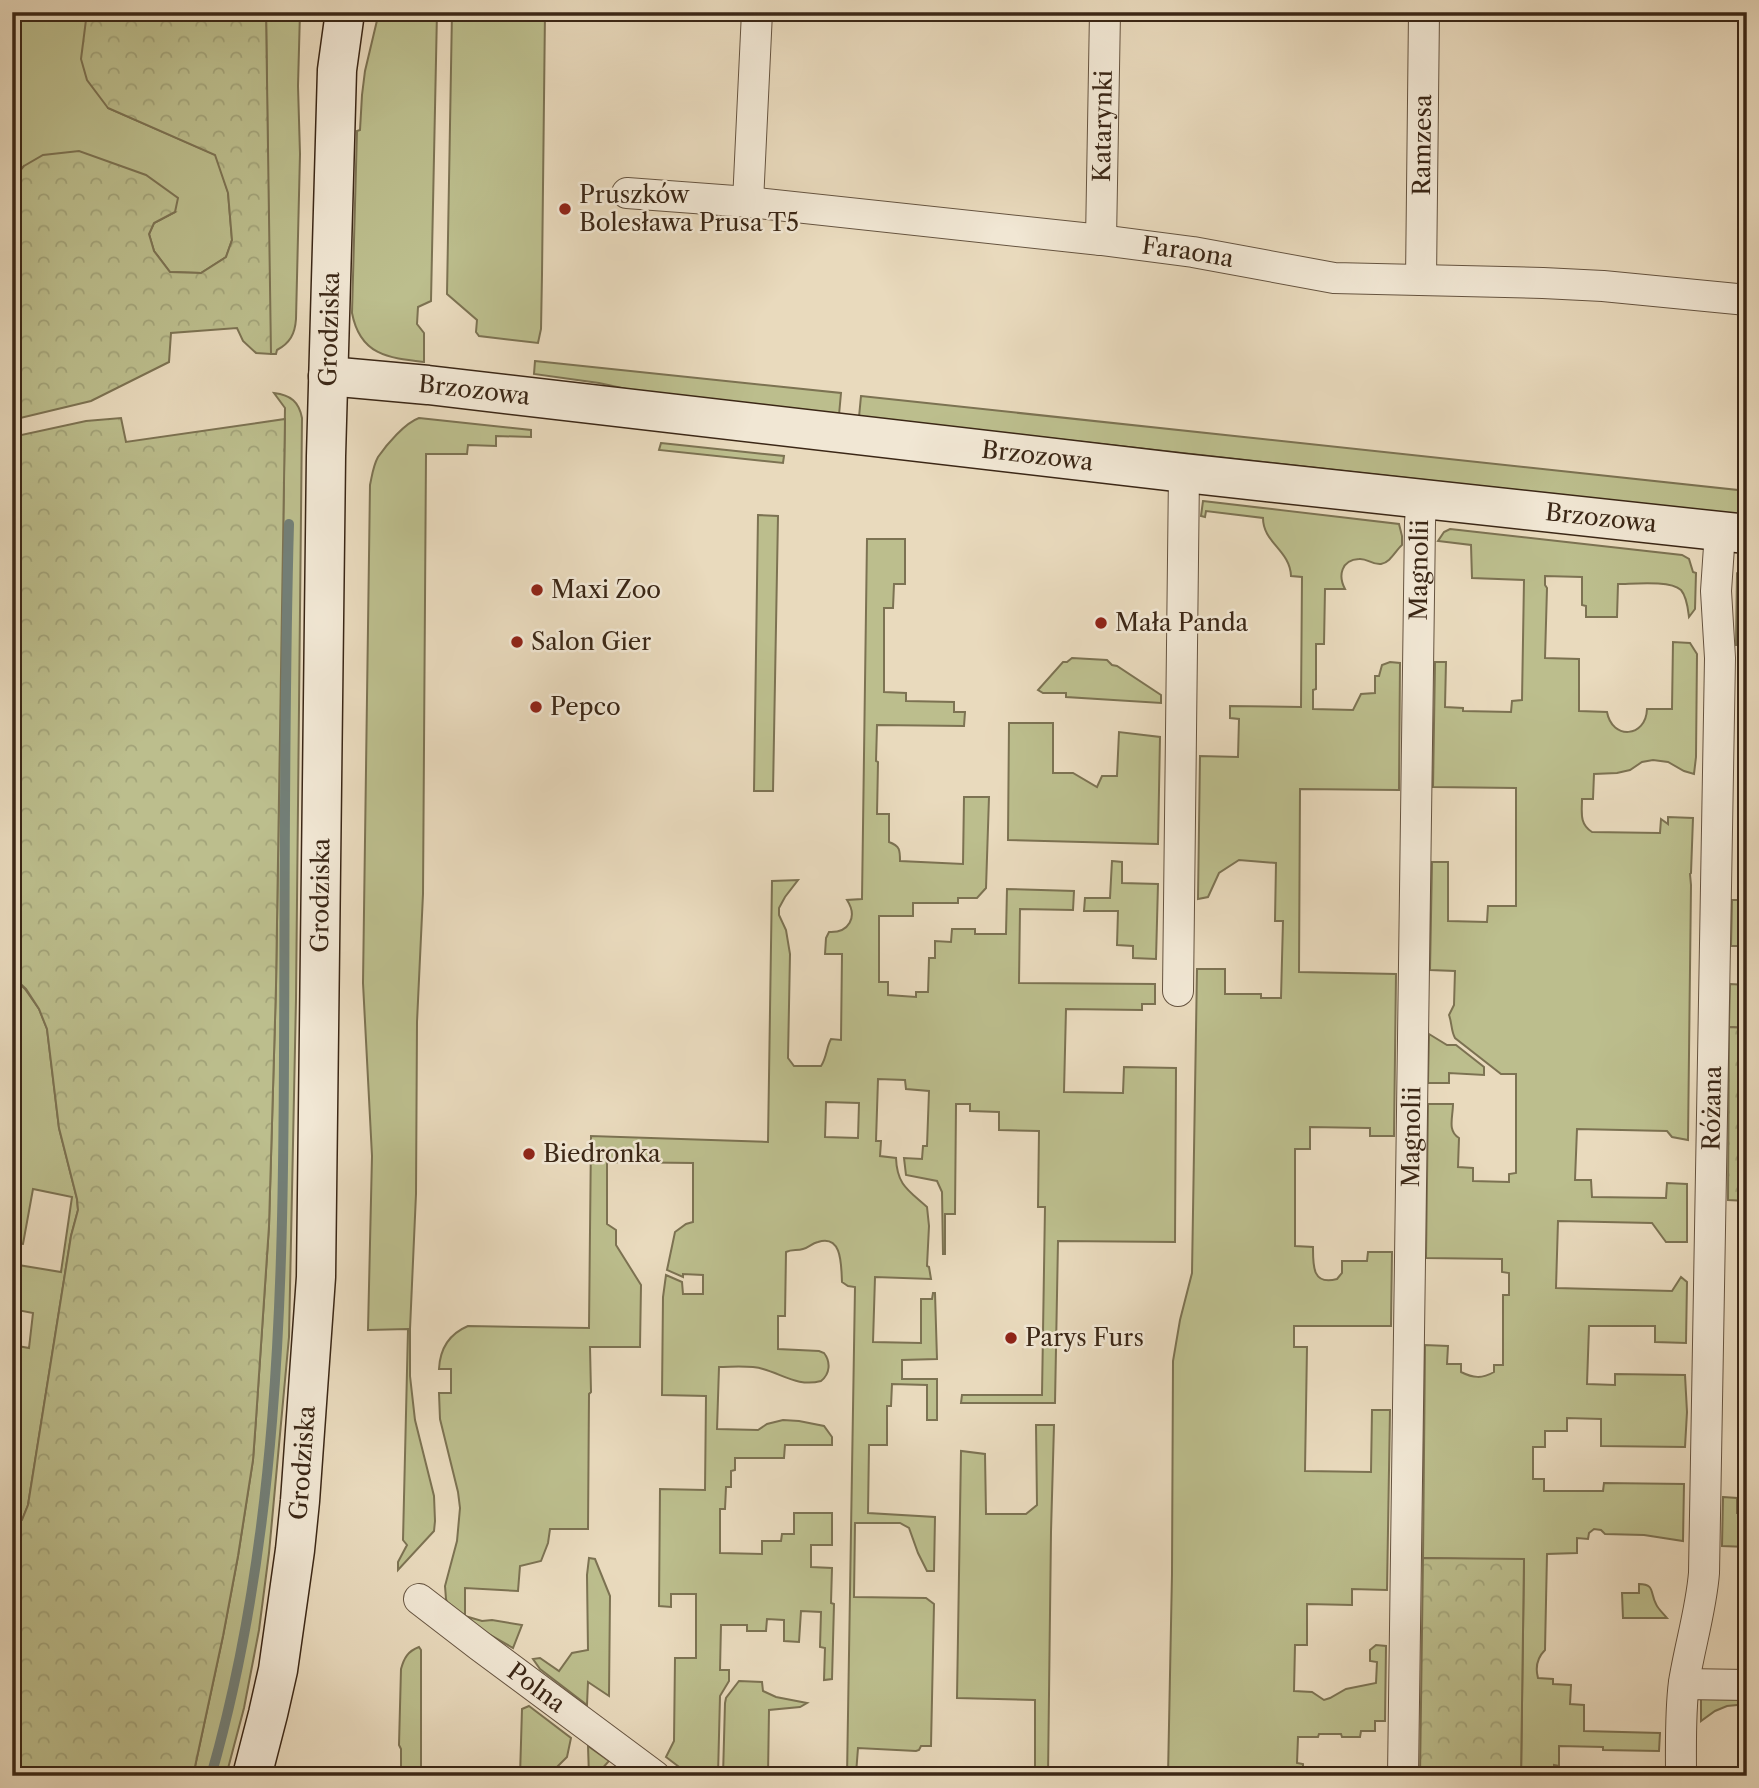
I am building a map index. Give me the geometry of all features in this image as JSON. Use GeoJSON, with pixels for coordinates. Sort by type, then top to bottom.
{"type":"FeatureCollection","features":[{"type":"Feature","properties":{"kind":"main road","name":"Grodziska"},"geometry":{"type":"LineString","coordinates":[[252,1776],[278,1670],[295,1549],[315,1291],[326,456],[337,70],[345,12]]}},
{"type":"Feature","properties":{"kind":"main road","name":"Brzozowa"},"geometry":{"type":"LineString","coordinates":[[328,376],[428,385],[1184,473],[1734,533]]}},
{"type":"Feature","properties":{"kind":"street"},"geometry":{"type":"LineString","coordinates":[[748,202],[757,12]]}},
{"type":"Feature","properties":{"kind":"street","name":"Katarynki"},"geometry":{"type":"LineString","coordinates":[[1101,240],[1105,12]]}},
{"type":"Feature","properties":{"kind":"street","name":"Ramzesa"},"geometry":{"type":"LineString","coordinates":[[1421,280],[1424,12]]}},
{"type":"Feature","properties":{"kind":"street","name":"Faraona"},"geometry":{"type":"LineString","coordinates":[[627,193],[748,202],[1101,240],[1193,252],[1334,278],[1603,286],[1747,300]]}},
{"type":"Feature","properties":{"kind":"street"},"geometry":{"type":"LineString","coordinates":[[1178,991],[1184,473]]}},
{"type":"Feature","properties":{"kind":"street","name":"Magnolii"},"geometry":{"type":"LineString","coordinates":[[1404,1776],[1422,499]]}},
{"type":"Feature","properties":{"kind":"street","name":"Różana"},"geometry":{"type":"LineString","coordinates":[[1681,1776],[1684,1684],[1704,1573],[1720,658],[1716,591],[1734,533]]}},
{"type":"Feature","properties":{"kind":"street","name":"Polna"},"geometry":{"type":"LineString","coordinates":[[419,1599],[654,1776]]}},
{"type":"Feature","properties":{"kind":"street"},"geometry":{"type":"LineString","coordinates":[[1684,1684],[1747,1685]]}},
{"type":"Feature","properties":{"kind":"green space"},"geometry":{"type":"Polygon","coordinates":[[[12,12],[87,12],[108,108],[216,155],[228,192],[232,240],[226,257],[201,273],[170,272],[154,251],[149,234],[154,223],[175,212],[24,166],[12,180],[12,12]]]}},
{"type":"Feature","properties":{"kind":"green space"},"geometry":{"type":"Polygon","coordinates":[[[87,12],[266,12],[271,354],[256,353],[243,341],[237,328],[171,333],[169,362],[91,401],[12,420],[12,180],[24,166],[43,155],[79,151],[146,175],[178,198],[175,212],[154,223],[149,234],[154,251],[170,272],[201,273],[226,257],[232,240],[228,193],[215,155],[108,108],[87,80],[81,59],[87,12]]]}},
{"type":"Feature","properties":{"kind":"green space"},"geometry":{"type":"Polygon","coordinates":[[[266,12],[300,12],[296,319],[291,338],[276,354],[271,354],[270,350],[266,12]]]}},
{"type":"Feature","properties":{"kind":"green space"},"geometry":{"type":"Polygon","coordinates":[[[379,12],[437,12],[431,301],[418,307],[417,324],[424,333],[424,362],[399,359],[377,352],[362,338],[352,313],[357,131],[360,130],[365,71],[379,12]]]}},
{"type":"Feature","properties":{"kind":"green space"},"geometry":{"type":"Polygon","coordinates":[[[452,12],[545,12],[541,329],[538,343],[479,336],[476,332],[477,320],[447,294],[452,12]]]}},
{"type":"Feature","properties":{"kind":"green space"},"geometry":{"type":"Polygon","coordinates":[[[535,361],[841,393],[839,415],[649,394],[599,383],[534,374],[535,361]]]}},
{"type":"Feature","properties":{"kind":"green space"},"geometry":{"type":"Polygon","coordinates":[[[274,393],[293,400],[302,418],[296,999],[289,1337],[269,1553],[259,1630],[244,1708],[226,1776],[193,1776],[223,1636],[253,1460],[269,1226],[276,986],[285,408],[274,393]]]}},
{"type":"Feature","properties":{"kind":"green space"},"geometry":{"type":"Polygon","coordinates":[[[861,396],[1747,491],[1747,516],[859,417],[861,396]]]}},
{"type":"Feature","properties":{"kind":"green space"},"geometry":{"type":"Polygon","coordinates":[[[121,418],[126,442],[285,419],[276,986],[269,1226],[253,1460],[223,1636],[193,1776],[12,1776],[12,1528],[22,1520],[28,1505],[71,1236],[78,1210],[59,1128],[47,1029],[39,1009],[26,989],[12,976],[12,437],[86,421],[121,418]]]}},
{"type":"Feature","properties":{"kind":"green space"},"geometry":{"type":"Polygon","coordinates":[[[419,418],[531,430],[531,437],[496,436],[496,446],[468,445],[467,454],[426,454],[423,894],[417,1022],[416,1194],[410,1376],[415,1420],[434,1496],[435,1521],[434,1531],[398,1570],[398,1562],[407,1545],[403,1540],[408,1329],[368,1330],[372,1156],[363,983],[370,485],[378,457],[402,429],[419,418]]]}},
{"type":"Feature","properties":{"kind":"green space"},"geometry":{"type":"Polygon","coordinates":[[[661,443],[784,456],[783,463],[659,450],[661,443]]]}},
{"type":"Feature","properties":{"kind":"green space"},"geometry":{"type":"Polygon","coordinates":[[[1203,501],[1399,524],[1402,536],[1402,545],[1388,561],[1381,564],[1362,559],[1348,562],[1342,574],[1345,589],[1325,589],[1324,644],[1316,644],[1316,689],[1313,690],[1313,709],[1353,710],[1361,694],[1375,693],[1375,676],[1379,676],[1382,665],[1400,663],[1399,790],[1300,789],[1299,972],[1396,974],[1394,1136],[1370,1136],[1370,1128],[1310,1127],[1310,1149],[1295,1149],[1295,1246],[1313,1247],[1314,1267],[1318,1277],[1337,1279],[1342,1273],[1342,1261],[1367,1261],[1368,1252],[1392,1252],[1391,1326],[1294,1326],[1294,1347],[1307,1347],[1305,1471],[1371,1472],[1372,1410],[1390,1410],[1387,1590],[1352,1589],[1352,1605],[1307,1604],[1307,1645],[1295,1645],[1294,1691],[1312,1692],[1324,1700],[1346,1689],[1376,1683],[1377,1662],[1370,1661],[1370,1650],[1376,1645],[1386,1646],[1385,1721],[1375,1721],[1375,1731],[1361,1731],[1360,1737],[1319,1734],[1318,1737],[1298,1737],[1297,1763],[1303,1764],[1303,1771],[1309,1772],[1309,1776],[1168,1776],[1173,1361],[1192,1273],[1197,969],[1225,969],[1225,994],[1261,994],[1261,998],[1281,998],[1283,921],[1275,921],[1276,863],[1239,860],[1219,873],[1208,897],[1198,899],[1200,756],[1238,757],[1239,719],[1230,718],[1230,706],[1301,707],[1302,577],[1291,576],[1286,559],[1267,534],[1263,518],[1206,511],[1205,517],[1201,516],[1203,501]]]}},
{"type":"Feature","properties":{"kind":"green space"},"geometry":{"type":"Polygon","coordinates":[[[758,515],[778,516],[773,791],[754,791],[758,515]]]}},
{"type":"Feature","properties":{"kind":"green space"},"geometry":{"type":"Polygon","coordinates":[[[1450,529],[1682,555],[1689,559],[1693,572],[1696,573],[1695,609],[1689,617],[1681,590],[1669,585],[1651,583],[1618,584],[1617,617],[1586,617],[1586,606],[1582,605],[1582,577],[1545,576],[1545,658],[1579,659],[1579,711],[1607,712],[1615,727],[1628,732],[1635,730],[1645,719],[1647,709],[1672,709],[1673,642],[1690,643],[1697,654],[1694,774],[1668,762],[1642,762],[1630,770],[1594,774],[1593,799],[1582,799],[1583,821],[1592,832],[1660,833],[1661,819],[1668,824],[1668,817],[1693,818],[1690,874],[1688,1140],[1672,1137],[1667,1131],[1577,1129],[1575,1180],[1591,1180],[1592,1197],[1666,1198],[1667,1183],[1687,1184],[1687,1242],[1666,1242],[1652,1223],[1558,1221],[1556,1288],[1672,1291],[1681,1277],[1687,1282],[1686,1343],[1655,1342],[1655,1326],[1589,1326],[1587,1384],[1615,1385],[1615,1374],[1685,1375],[1685,1447],[1601,1446],[1601,1419],[1567,1418],[1567,1431],[1545,1431],[1545,1447],[1533,1447],[1533,1479],[1544,1479],[1544,1491],[1603,1491],[1604,1483],[1684,1484],[1683,1541],[1644,1535],[1605,1534],[1594,1529],[1589,1533],[1588,1539],[1577,1538],[1577,1553],[1547,1554],[1545,1650],[1537,1663],[1538,1678],[1553,1679],[1553,1684],[1571,1685],[1570,1704],[1584,1705],[1584,1731],[1660,1733],[1659,1751],[1559,1746],[1559,1766],[1554,1765],[1554,1776],[1521,1776],[1524,1560],[1423,1558],[1425,1345],[1448,1346],[1447,1364],[1461,1364],[1461,1372],[1465,1374],[1481,1377],[1494,1372],[1494,1365],[1503,1365],[1503,1295],[1509,1295],[1509,1273],[1502,1272],[1502,1259],[1426,1258],[1428,1104],[1453,1104],[1452,1128],[1459,1138],[1458,1167],[1473,1168],[1473,1181],[1509,1182],[1509,1174],[1516,1173],[1516,1074],[1501,1074],[1455,1038],[1449,1015],[1454,1005],[1455,971],[1430,970],[1432,862],[1448,862],[1448,921],[1487,922],[1488,906],[1516,906],[1516,788],[1433,787],[1435,662],[1446,662],[1445,707],[1463,708],[1463,711],[1511,712],[1512,701],[1522,700],[1524,580],[1472,578],[1471,545],[1438,541],[1444,532],[1450,529]]]}},
{"type":"Feature","properties":{"kind":"green space"},"geometry":{"type":"Polygon","coordinates":[[[867,539],[905,539],[905,584],[894,584],[893,608],[884,608],[884,692],[906,693],[906,701],[954,702],[954,712],[965,712],[964,726],[877,725],[877,814],[889,814],[889,842],[899,849],[900,861],[963,864],[964,797],[989,797],[986,888],[977,898],[958,898],[958,903],[913,903],[913,916],[879,916],[879,982],[888,982],[888,995],[916,997],[916,992],[928,992],[929,958],[935,958],[935,941],[951,942],[952,929],[975,929],[975,934],[1006,934],[1007,889],[1074,891],[1073,910],[1020,909],[1019,983],[1155,984],[1155,1004],[1142,1004],[1142,1010],[1066,1009],[1064,1092],[1123,1093],[1124,1067],[1176,1068],[1175,1242],[1058,1241],[1055,1403],[961,1403],[962,1395],[1042,1395],[1045,1207],[1038,1207],[1039,1131],[999,1130],[999,1112],[970,1111],[970,1104],[956,1104],[955,1214],[945,1214],[943,1254],[942,1192],[937,1181],[906,1175],[904,1158],[922,1159],[923,1146],[927,1146],[929,1091],[906,1089],[905,1080],[878,1079],[876,1141],[881,1141],[880,1156],[896,1158],[901,1181],[927,1207],[927,1266],[931,1279],[875,1277],[873,1342],[921,1343],[921,1299],[932,1299],[935,1293],[937,1359],[902,1360],[902,1379],[937,1379],[937,1420],[927,1420],[927,1385],[892,1384],[891,1406],[887,1406],[887,1445],[869,1445],[868,1513],[935,1517],[934,1571],[927,1571],[909,1528],[900,1523],[855,1523],[854,1597],[926,1598],[934,1604],[931,1746],[921,1746],[916,1751],[858,1748],[856,1774],[861,1776],[847,1776],[855,1287],[842,1282],[839,1253],[832,1243],[826,1241],[786,1252],[785,1316],[778,1316],[778,1349],[824,1353],[828,1364],[826,1375],[821,1381],[806,1382],[758,1368],[719,1367],[717,1429],[758,1430],[767,1424],[783,1420],[799,1421],[824,1426],[832,1437],[832,1445],[785,1445],[784,1458],[735,1458],[735,1470],[731,1471],[731,1487],[726,1487],[725,1509],[720,1509],[720,1553],[762,1554],[762,1541],[781,1541],[782,1534],[794,1534],[794,1513],[832,1513],[832,1545],[811,1545],[811,1567],[832,1568],[832,1679],[824,1680],[825,1648],[820,1647],[821,1612],[801,1611],[799,1642],[784,1641],[784,1620],[767,1619],[766,1631],[747,1631],[747,1625],[721,1625],[720,1670],[729,1670],[729,1681],[720,1696],[718,1776],[691,1776],[666,1757],[674,1741],[675,1658],[696,1658],[696,1594],[671,1594],[671,1607],[659,1606],[660,1489],[705,1490],[706,1396],[662,1395],[663,1297],[666,1275],[682,1282],[683,1294],[703,1294],[703,1275],[683,1274],[683,1277],[667,1270],[675,1232],[693,1222],[693,1163],[607,1162],[607,1224],[616,1230],[616,1245],[641,1285],[640,1347],[590,1347],[588,1529],[550,1529],[541,1561],[520,1566],[518,1591],[465,1588],[465,1616],[482,1621],[522,1625],[513,1648],[449,1608],[446,1599],[445,1586],[457,1541],[460,1508],[440,1419],[439,1393],[451,1393],[451,1369],[439,1369],[440,1361],[451,1338],[468,1326],[589,1328],[591,1136],[768,1142],[772,881],[798,880],[779,908],[790,954],[788,1058],[794,1066],[821,1066],[831,1039],[841,1040],[842,954],[825,954],[826,938],[829,932],[842,930],[850,923],[852,912],[847,900],[862,899],[867,539]],[[826,1102],[825,1137],[858,1138],[859,1103],[826,1102]]]}},
{"type":"Feature","properties":{"kind":"green space"},"geometry":{"type":"Polygon","coordinates":[[[1747,568],[1747,645],[1736,645],[1737,573],[1747,568]]]}},
{"type":"Feature","properties":{"kind":"green space"},"geometry":{"type":"Polygon","coordinates":[[[1072,658],[1107,660],[1161,695],[1161,703],[1066,697],[1066,693],[1043,693],[1038,690],[1063,662],[1072,658]]]}},
{"type":"Feature","properties":{"kind":"green space"},"geometry":{"type":"Polygon","coordinates":[[[1009,723],[1053,723],[1053,773],[1073,773],[1097,787],[1102,776],[1117,776],[1119,732],[1160,737],[1158,844],[1008,840],[1009,723]]]}},
{"type":"Feature","properties":{"kind":"green space"},"geometry":{"type":"Polygon","coordinates":[[[1112,861],[1122,862],[1122,883],[1158,884],[1156,959],[1133,958],[1133,946],[1117,945],[1118,911],[1084,911],[1085,898],[1110,898],[1112,861]]]}},
{"type":"Feature","properties":{"kind":"green space"},"geometry":{"type":"Polygon","coordinates":[[[1732,900],[1747,900],[1747,946],[1731,946],[1732,900]]]}},
{"type":"Feature","properties":{"kind":"green space"},"geometry":{"type":"Polygon","coordinates":[[[12,976],[39,1009],[47,1029],[59,1128],[78,1210],[71,1236],[28,1505],[22,1520],[12,1528],[12,1345],[29,1348],[33,1313],[12,1309],[12,1264],[61,1272],[72,1197],[33,1189],[23,1244],[12,1243],[12,976]]]}},
{"type":"Feature","properties":{"kind":"green space"},"geometry":{"type":"Polygon","coordinates":[[[1730,984],[1747,985],[1747,1028],[1729,1027],[1730,984]]]}},
{"type":"Feature","properties":{"kind":"green space"},"geometry":{"type":"Polygon","coordinates":[[[1729,1027],[1747,1028],[1747,1201],[1728,1200],[1729,1027]]]}},
{"type":"Feature","properties":{"kind":"green space"},"geometry":{"type":"Polygon","coordinates":[[[1429,1034],[1447,1045],[1456,1045],[1484,1067],[1484,1075],[1449,1073],[1449,1083],[1428,1083],[1429,1034]]]}},
{"type":"Feature","properties":{"kind":"green space"},"geometry":{"type":"Polygon","coordinates":[[[1036,1425],[1054,1425],[1048,1776],[1035,1776],[1035,1700],[957,1698],[961,1451],[985,1454],[986,1514],[1026,1514],[1037,1505],[1036,1425]]]}},
{"type":"Feature","properties":{"kind":"green space"},"geometry":{"type":"Polygon","coordinates":[[[1723,1497],[1737,1498],[1737,1513],[1747,1513],[1747,1547],[1722,1546],[1723,1497]]]}},
{"type":"Feature","properties":{"kind":"green space"},"geometry":{"type":"Polygon","coordinates":[[[589,1558],[595,1559],[610,1596],[609,1696],[588,1682],[587,1705],[540,1669],[533,1659],[540,1658],[559,1671],[572,1653],[588,1650],[589,1558]]]}},
{"type":"Feature","properties":{"kind":"green space"},"geometry":{"type":"Polygon","coordinates":[[[1423,1558],[1524,1559],[1521,1776],[1420,1776],[1423,1558]]]}},
{"type":"Feature","properties":{"kind":"green space"},"geometry":{"type":"Polygon","coordinates":[[[1639,1584],[1650,1587],[1657,1606],[1667,1618],[1623,1618],[1622,1593],[1639,1593],[1639,1584]]]}},
{"type":"Feature","properties":{"kind":"green space"},"geometry":{"type":"Polygon","coordinates":[[[419,1647],[421,1776],[401,1776],[401,1669],[407,1655],[419,1647]]]}},
{"type":"Feature","properties":{"kind":"green space"},"geometry":{"type":"Polygon","coordinates":[[[739,1681],[762,1682],[763,1691],[776,1697],[807,1703],[800,1707],[769,1710],[768,1776],[723,1776],[725,1703],[739,1681]]]}},
{"type":"Feature","properties":{"kind":"green space"},"geometry":{"type":"Polygon","coordinates":[[[1701,1695],[1747,1697],[1747,1704],[1727,1706],[1701,1721],[1701,1695]]]}},
{"type":"Feature","properties":{"kind":"green space"},"geometry":{"type":"Polygon","coordinates":[[[529,1706],[571,1738],[567,1757],[548,1776],[520,1776],[522,1709],[529,1706]]]}},
{"type":"Feature","properties":{"kind":"green space"},"geometry":{"type":"Polygon","coordinates":[[[588,1746],[609,1761],[600,1771],[600,1776],[589,1776],[588,1746]]]}},
{"type":"Feature","properties":{"kind":"waterway"},"geometry":{"type":"LineString","coordinates":[[211,1776],[251,1599],[263,1509],[278,1327],[282,1236],[289,524]]}},
{"type":"Feature","properties":{"kind":"place","name":"Pruszków Bolesława Prusa T5"},"geometry":{"type":"Point","coordinates":[565,209]}},
{"type":"Feature","properties":{"kind":"place","name":"Maxi Zoo"},"geometry":{"type":"Point","coordinates":[537,590]}},
{"type":"Feature","properties":{"kind":"place","name":"Mała Panda"},"geometry":{"type":"Point","coordinates":[1101,623]}},
{"type":"Feature","properties":{"kind":"place","name":"Salon Gier"},"geometry":{"type":"Point","coordinates":[517,642]}},
{"type":"Feature","properties":{"kind":"place","name":"Pepco"},"geometry":{"type":"Point","coordinates":[536,707]}},
{"type":"Feature","properties":{"kind":"place","name":"Biedronka"},"geometry":{"type":"Point","coordinates":[529,1154]}},
{"type":"Feature","properties":{"kind":"place","name":"Parys Furs"},"geometry":{"type":"Point","coordinates":[1011,1338]}}]}
